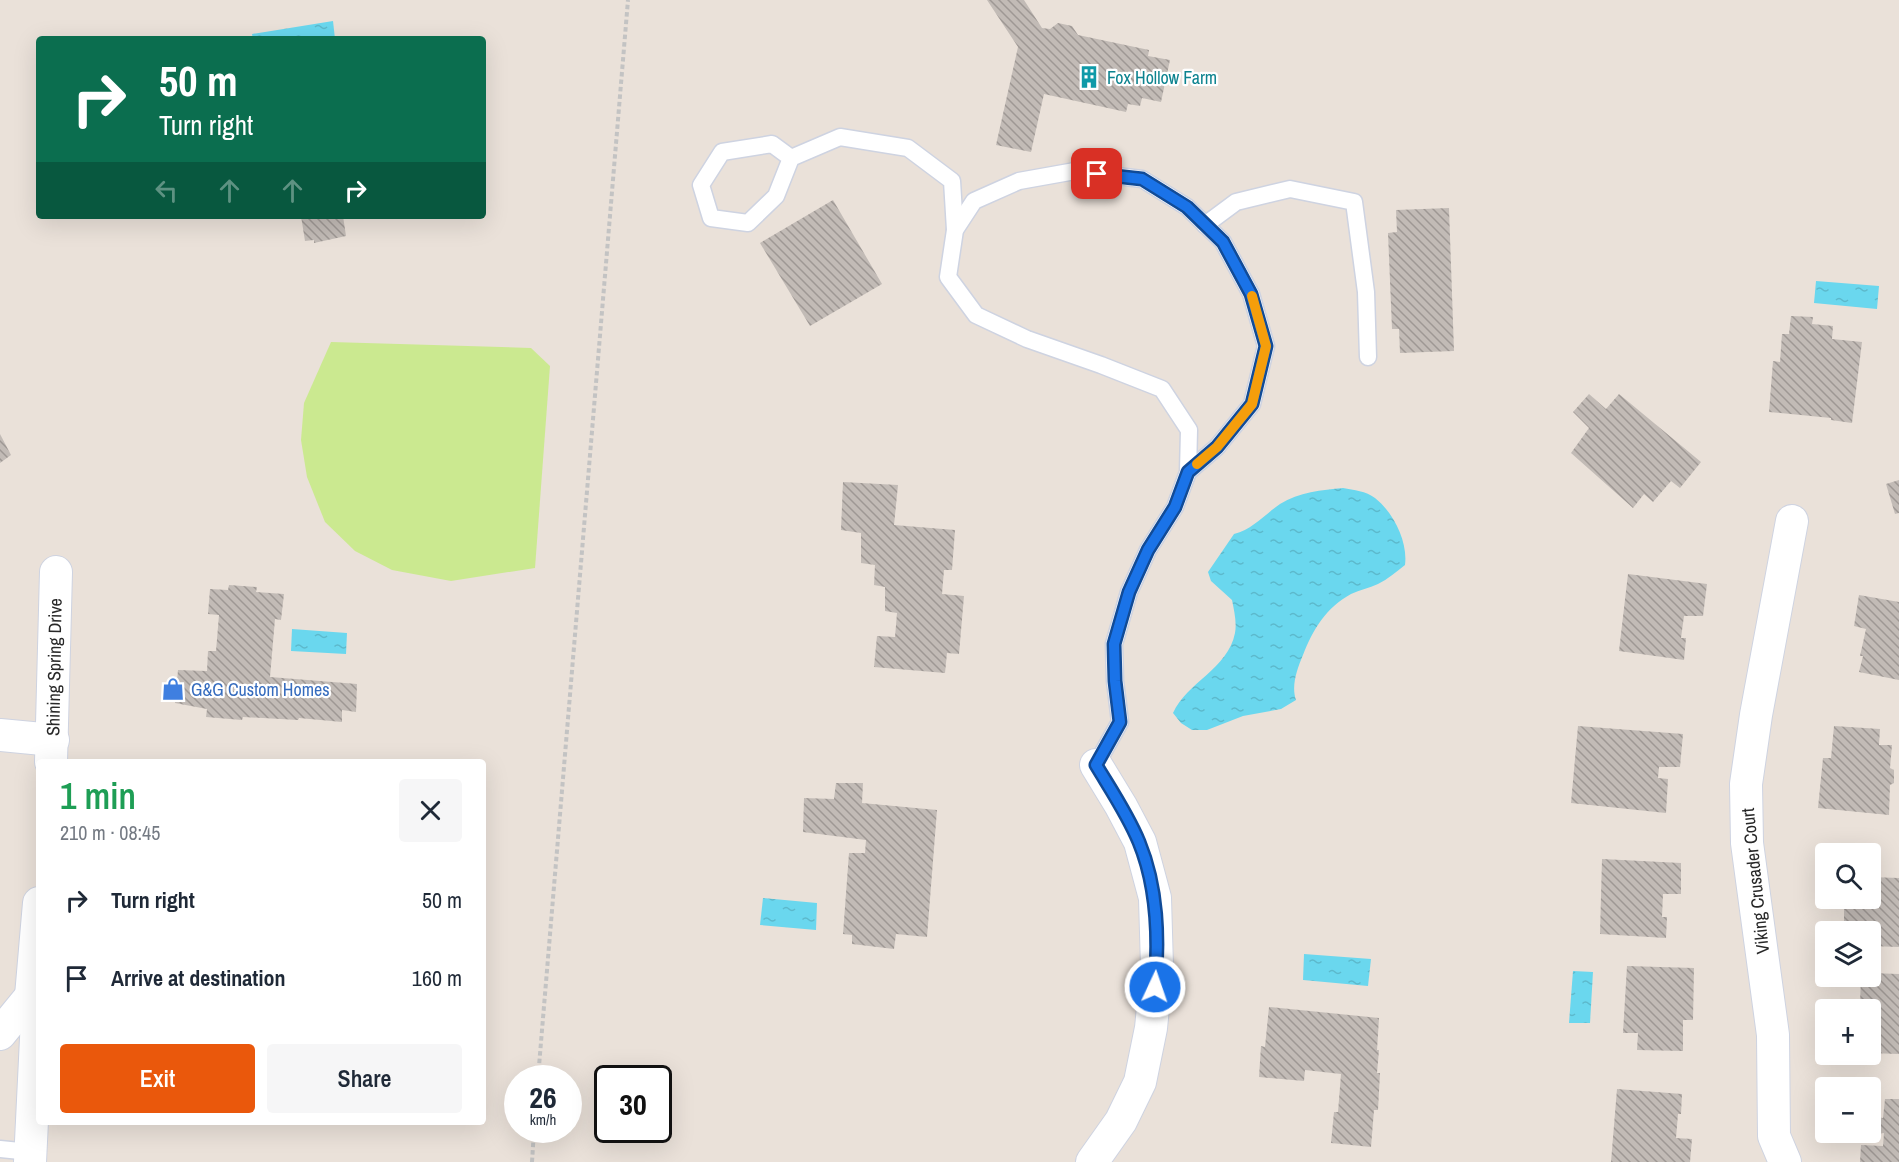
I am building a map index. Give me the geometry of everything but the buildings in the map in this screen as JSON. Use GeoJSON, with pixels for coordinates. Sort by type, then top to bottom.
{"type":"FeatureCollection","features":[{"type":"Feature","properties":{"kind":"street","name":"Viking Crusader Court"},"geometry":{"type":"LineString","coordinates":[[1772,1154],[1773,1035],[1747,843],[1746,784],[1762,681],[1792,521]]}},
{"type":"Feature","properties":{"kind":"street","name":"Shining Spring Drive"},"geometry":{"type":"LineString","coordinates":[[52,751],[56,572]]}},
{"type":"Feature","properties":{"kind":"street"},"geometry":{"type":"LineString","coordinates":[[0,735],[52,751]]}},
{"type":"Feature","properties":{"kind":"street"},"geometry":{"type":"LineString","coordinates":[[1092,1162],[1121,1121],[1140,1082],[1151,1028],[1157,967],[1155,898],[1140,843],[1096,765]]}},
{"type":"Feature","properties":{"kind":"street"},"geometry":{"type":"LineString","coordinates":[[36,938],[31,996],[36,1014]]}},
{"type":"Feature","properties":{"kind":"street"},"geometry":{"type":"LineString","coordinates":[[0,1035],[31,996]]}},
{"type":"Feature","properties":{"kind":"street"},"geometry":{"type":"LineString","coordinates":[[20,1154],[36,1026]]}},
{"type":"Feature","properties":{"kind":"lane"},"geometry":{"type":"LineString","coordinates":[[791,158],[772,144],[722,152],[701,185],[711,218],[748,223],[776,196],[791,158],[840,137],[908,148],[952,181],[955,230],[948,277],[976,315],[1027,339],[1162,389],[1189,430],[1188,472],[1175,507],[1148,550],[1129,592],[1114,644],[1115,681],[1120,722],[1096,765]]}},
{"type":"Feature","properties":{"kind":"lane"},"geometry":{"type":"LineString","coordinates":[[955,230],[974,201],[1019,181],[1075,171],[1142,179],[1187,207],[1223,242],[1251,294],[1266,346],[1252,404],[1217,447],[1188,472]]}},
{"type":"Feature","properties":{"kind":"lane"},"geometry":{"type":"LineString","coordinates":[[1205,225],[1236,202],[1290,189],[1354,202],[1366,292],[1368,357]]}},
{"type":"Feature","properties":{"kind":"path"},"geometry":{"type":"LineString","coordinates":[[539,1065],[628,0]]}},
{"type":"Feature","properties":{"kind":"path"},"geometry":{"type":"LineString","coordinates":[[531,1162],[533,1143]]}},
{"type":"Feature","properties":{"kind":"green space"},"geometry":{"type":"Polygon","coordinates":[[[331,342],[531,348],[550,366],[535,568],[451,581],[392,570],[355,551],[325,522],[307,477],[301,440],[304,403],[331,342]]]}},
{"type":"Feature","properties":{"kind":"water"},"geometry":{"type":"Polygon","coordinates":[[[333,21],[335,36],[252,36],[252,34],[333,21]]]}},
{"type":"Feature","properties":{"kind":"water"},"geometry":{"type":"Polygon","coordinates":[[[1816,281],[1879,286],[1877,309],[1814,303],[1816,281]]]}},
{"type":"Feature","properties":{"kind":"water"},"geometry":{"type":"Polygon","coordinates":[[[1343,488],[1360,491],[1382,504],[1394,520],[1402,538],[1405,565],[1382,582],[1351,594],[1334,606],[1321,620],[1307,645],[1297,672],[1294,683],[1296,700],[1281,709],[1243,716],[1207,730],[1192,730],[1181,723],[1173,713],[1179,702],[1216,666],[1231,646],[1235,633],[1232,600],[1211,581],[1208,572],[1234,534],[1247,529],[1280,504],[1295,497],[1343,488]]]}},
{"type":"Feature","properties":{"kind":"water"},"geometry":{"type":"Polygon","coordinates":[[[292,629],[347,633],[346,654],[291,651],[292,629]]]}},
{"type":"Feature","properties":{"kind":"water"},"geometry":{"type":"Polygon","coordinates":[[[763,898],[817,903],[816,930],[760,925],[763,898]]]}},
{"type":"Feature","properties":{"kind":"water"},"geometry":{"type":"Polygon","coordinates":[[[1304,954],[1371,959],[1368,986],[1303,980],[1304,954]]]}},
{"type":"Feature","properties":{"kind":"water"},"geometry":{"type":"Polygon","coordinates":[[[1573,971],[1593,972],[1590,1023],[1569,1023],[1573,971]]]}},
{"type":"Feature","properties":{"kind":"slow traffic"},"geometry":{"type":"LineString","coordinates":[[1197,464],[1217,447],[1252,404],[1266,346],[1252,296]]}},
{"type":"Feature","properties":{"kind":"place","name":"Fox Hollow Farm"},"geometry":{"type":"Point","coordinates":[1089,77]}},
{"type":"Feature","properties":{"kind":"place","name":"G&G Custom Homes"},"geometry":{"type":"Point","coordinates":[173,689]}},
{"type":"Feature","properties":{"kind":"route"},"geometry":{"type":"LineString","coordinates":[[1097,174],[1142,179],[1187,207],[1223,242],[1251,294],[1266,346],[1252,404],[1217,447],[1188,472],[1175,507],[1148,550],[1129,592],[1114,644],[1115,681],[1120,722],[1096,765],[1140,843],[1155,898],[1157,967],[1155,987]]}}]}
